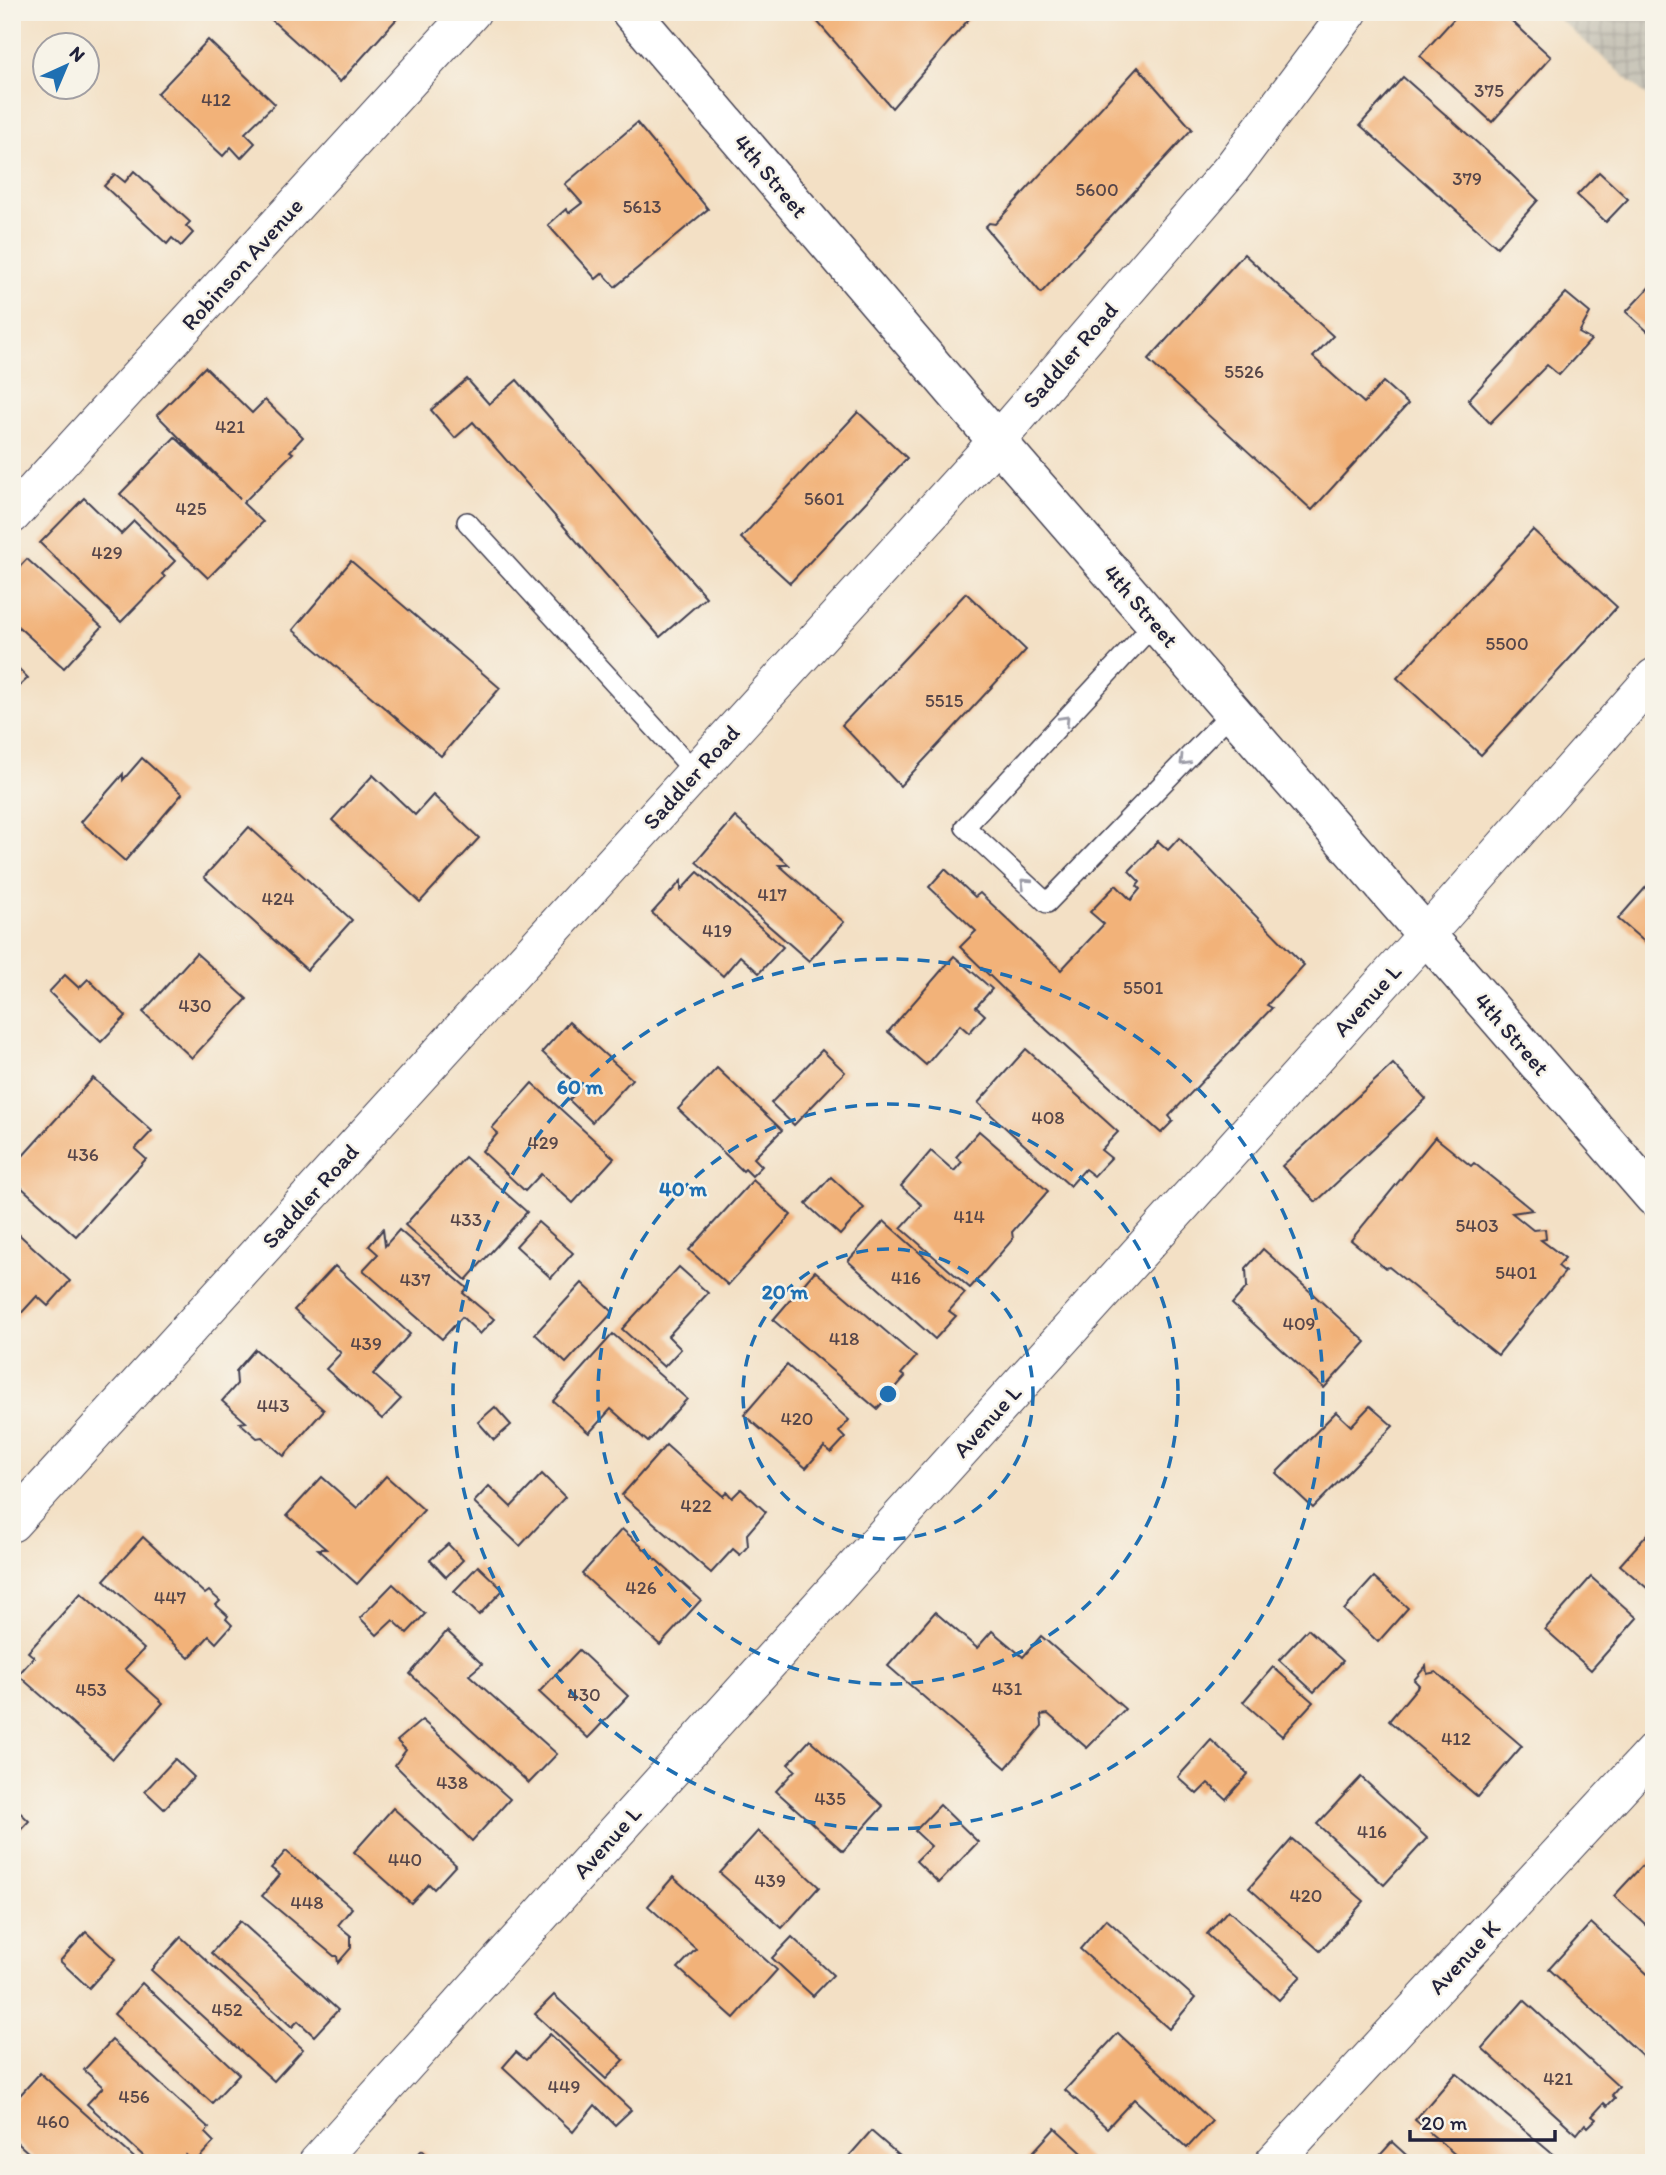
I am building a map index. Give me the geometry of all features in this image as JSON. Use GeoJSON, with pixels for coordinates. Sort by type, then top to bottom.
{"type":"FeatureCollection","features":[{"type":"Feature","properties":{"kind":"main road","name":"4th Street"},"geometry":{"type":"LineString","coordinates":[[631,12],[997,441],[1654,1197]]}},
{"type":"Feature","properties":{"kind":"street","name":"Robinson Avenue"},"geometry":{"type":"LineString","coordinates":[[12,515],[472,12]]}},
{"type":"Feature","properties":{"kind":"street","name":"Saddler Road"},"geometry":{"type":"LineString","coordinates":[[12,1523],[997,441],[1231,169],[1349,12]]}},
{"type":"Feature","properties":{"kind":"street","name":"Avenue L"},"geometry":{"type":"LineString","coordinates":[[317,2163],[1426,935],[1654,677]]}},
{"type":"Feature","properties":{"kind":"street","name":"Avenue K"},"geometry":{"type":"LineString","coordinates":[[1273,2163],[1654,1751]]}},
{"type":"Feature","properties":{"kind":"lane"},"geometry":{"type":"LineString","coordinates":[[467,522],[695,772]]}},
{"type":"Feature","properties":{"kind":"lane"},"geometry":{"type":"LineString","coordinates":[[1156,623],[965,827],[1046,903],[1232,712]]}},
{"type":"Feature","properties":{"kind":"shaded area"},"geometry":{"type":"Polygon","coordinates":[[[1551,12],[1654,12],[1654,102],[1551,12]]]}},
{"type":"Feature","properties":{"kind":"building"},"geometry":{"type":"Polygon","coordinates":[[[263,12],[403,12],[340,82],[263,12]]]}},
{"type":"Feature","properties":{"kind":"building"},"geometry":{"type":"Polygon","coordinates":[[[809,12],[975,12],[892,108],[809,12]]]}},
{"type":"Feature","properties":{"kind":"building"},"geometry":{"type":"Polygon","coordinates":[[[1460,12],[1502,12],[1551,57],[1492,122],[1420,56],[1460,12]]]}},
{"type":"Feature","properties":{"kind":"building"},"geometry":{"type":"Polygon","coordinates":[[[208,40],[275,104],[245,133],[255,143],[241,158],[231,147],[223,156],[157,94],[208,40]]]}},
{"type":"Feature","properties":{"kind":"building"},"geometry":{"type":"Polygon","coordinates":[[[1138,67],[1192,129],[1041,293],[985,227],[989,223],[995,224],[1138,67]]]}},
{"type":"Feature","properties":{"kind":"building"},"geometry":{"type":"Polygon","coordinates":[[[1403,77],[1538,200],[1497,247],[1360,125],[1403,77]]]}},
{"type":"Feature","properties":{"kind":"building"},"geometry":{"type":"Polygon","coordinates":[[[637,123],[708,209],[615,287],[603,273],[596,279],[548,225],[566,209],[569,213],[582,203],[565,184],[637,123]]]}},
{"type":"Feature","properties":{"kind":"building"},"geometry":{"type":"Polygon","coordinates":[[[134,171],[190,222],[186,226],[193,233],[181,246],[172,238],[167,244],[104,186],[115,174],[125,182],[134,171]]]}},
{"type":"Feature","properties":{"kind":"building"},"geometry":{"type":"Polygon","coordinates":[[[1599,172],[1628,199],[1606,222],[1577,195],[1599,172]]]}},
{"type":"Feature","properties":{"kind":"building"},"geometry":{"type":"Polygon","coordinates":[[[1244,254],[1333,336],[1313,357],[1364,403],[1383,382],[1408,404],[1312,510],[1148,360],[1244,254]]]}},
{"type":"Feature","properties":{"kind":"building"},"geometry":{"type":"Polygon","coordinates":[[[1654,282],[1654,337],[1626,312],[1654,282]]]}},
{"type":"Feature","properties":{"kind":"building"},"geometry":{"type":"Polygon","coordinates":[[[1566,293],[1590,313],[1579,333],[1591,340],[1559,375],[1547,365],[1490,423],[1468,400],[1566,293]]]}},
{"type":"Feature","properties":{"kind":"building"},"geometry":{"type":"Polygon","coordinates":[[[205,367],[252,413],[265,400],[303,437],[290,451],[293,453],[243,503],[263,522],[208,578],[120,494],[175,437],[240,499],[157,415],[205,367]]]}},
{"type":"Feature","properties":{"kind":"building"},"geometry":{"type":"Polygon","coordinates":[[[467,379],[489,404],[517,380],[706,597],[660,637],[473,422],[455,438],[431,410],[467,379]]]}},
{"type":"Feature","properties":{"kind":"building"},"geometry":{"type":"Polygon","coordinates":[[[858,412],[907,458],[790,583],[741,538],[858,412]]]}},
{"type":"Feature","properties":{"kind":"building"},"geometry":{"type":"Polygon","coordinates":[[[84,498],[121,534],[134,521],[175,561],[162,574],[165,577],[121,622],[40,543],[84,498]]]}},
{"type":"Feature","properties":{"kind":"building"},"geometry":{"type":"Polygon","coordinates":[[[1533,530],[1617,607],[1481,755],[1397,678],[1533,530]]]}},
{"type":"Feature","properties":{"kind":"building"},"geometry":{"type":"Polygon","coordinates":[[[27,559],[102,627],[64,668],[12,621],[12,575],[27,559]]]}},
{"type":"Feature","properties":{"kind":"building"},"geometry":{"type":"Polygon","coordinates":[[[351,561],[500,688],[441,756],[293,630],[351,561]]]}},
{"type":"Feature","properties":{"kind":"building"},"geometry":{"type":"Polygon","coordinates":[[[966,593],[1026,650],[900,786],[842,725],[966,593]]]}},
{"type":"Feature","properties":{"kind":"building"},"geometry":{"type":"Polygon","coordinates":[[[12,662],[28,678],[12,693],[12,662]]]}},
{"type":"Feature","properties":{"kind":"building"},"geometry":{"type":"Polygon","coordinates":[[[142,758],[182,794],[125,861],[81,822],[123,774],[123,780],[142,758]]]}},
{"type":"Feature","properties":{"kind":"building"},"geometry":{"type":"Polygon","coordinates":[[[373,775],[415,815],[433,795],[479,838],[420,902],[332,820],[373,775]]]}},
{"type":"Feature","properties":{"kind":"building"},"geometry":{"type":"Polygon","coordinates":[[[735,817],[789,865],[779,865],[844,922],[809,961],[696,862],[735,817]]]}},
{"type":"Feature","properties":{"kind":"building"},"geometry":{"type":"Polygon","coordinates":[[[249,827],[352,920],[307,970],[204,877],[249,827]]]}},
{"type":"Feature","properties":{"kind":"building"},"geometry":{"type":"Polygon","coordinates":[[[1179,838],[1304,965],[1267,1005],[1272,1008],[1169,1116],[1173,1121],[1161,1133],[960,947],[976,931],[929,887],[945,869],[975,897],[980,893],[1061,970],[1104,924],[1090,912],[1116,885],[1131,900],[1140,889],[1137,886],[1140,882],[1129,871],[1158,841],[1168,850],[1179,838]]]}},
{"type":"Feature","properties":{"kind":"building"},"geometry":{"type":"Polygon","coordinates":[[[698,872],[783,947],[759,973],[740,956],[723,976],[652,913],[681,881],[681,890],[698,872]]]}},
{"type":"Feature","properties":{"kind":"building"},"geometry":{"type":"Polygon","coordinates":[[[1654,878],[1654,950],[1618,919],[1654,878]]]}},
{"type":"Feature","properties":{"kind":"building"},"geometry":{"type":"Polygon","coordinates":[[[196,953],[247,999],[192,1058],[143,1012],[196,953]]]}},
{"type":"Feature","properties":{"kind":"building"},"geometry":{"type":"Polygon","coordinates":[[[954,956],[992,989],[976,1007],[985,1015],[969,1033],[960,1025],[926,1065],[888,1032],[954,956]]]}},
{"type":"Feature","properties":{"kind":"building"},"geometry":{"type":"Polygon","coordinates":[[[65,975],[79,988],[88,979],[126,1016],[101,1042],[49,992],[65,975]]]}},
{"type":"Feature","properties":{"kind":"building"},"geometry":{"type":"Polygon","coordinates":[[[569,1022],[632,1079],[592,1122],[569,1100],[580,1088],[542,1052],[569,1022]]]}},
{"type":"Feature","properties":{"kind":"building"},"geometry":{"type":"Polygon","coordinates":[[[1026,1049],[1118,1132],[1101,1150],[1111,1158],[1094,1176],[1085,1169],[1070,1186],[978,1103],[1026,1049]]]}},
{"type":"Feature","properties":{"kind":"building"},"geometry":{"type":"Polygon","coordinates":[[[822,1050],[845,1072],[794,1125],[771,1103],[822,1050]]]}},
{"type":"Feature","properties":{"kind":"building"},"geometry":{"type":"Polygon","coordinates":[[[1393,1064],[1426,1099],[1316,1202],[1282,1166],[1393,1064]]]}},
{"type":"Feature","properties":{"kind":"building"},"geometry":{"type":"Polygon","coordinates":[[[717,1068],[782,1130],[754,1158],[762,1166],[752,1176],[745,1169],[743,1171],[678,1109],[717,1068]]]}},
{"type":"Feature","properties":{"kind":"building"},"geometry":{"type":"Polygon","coordinates":[[[93,1078],[152,1131],[135,1149],[146,1159],[76,1236],[12,1179],[12,1168],[93,1078]]]}},
{"type":"Feature","properties":{"kind":"building"},"geometry":{"type":"Polygon","coordinates":[[[532,1083],[614,1158],[573,1203],[541,1174],[525,1191],[482,1151],[498,1133],[492,1128],[532,1083]]]}},
{"type":"Feature","properties":{"kind":"building"},"geometry":{"type":"Polygon","coordinates":[[[979,1131],[1048,1191],[1012,1232],[1013,1239],[970,1288],[901,1228],[922,1205],[901,1186],[931,1151],[954,1171],[962,1162],[956,1157],[979,1131]]]}},
{"type":"Feature","properties":{"kind":"building"},"geometry":{"type":"Polygon","coordinates":[[[1435,1137],[1471,1166],[1474,1163],[1532,1210],[1512,1213],[1533,1230],[1545,1229],[1546,1239],[1541,1240],[1565,1258],[1558,1266],[1565,1272],[1498,1355],[1389,1267],[1385,1268],[1351,1240],[1435,1137]]]}},
{"type":"Feature","properties":{"kind":"building"},"geometry":{"type":"Polygon","coordinates":[[[465,1157],[527,1212],[466,1280],[405,1225],[465,1157]]]}},
{"type":"Feature","properties":{"kind":"building"},"geometry":{"type":"Polygon","coordinates":[[[831,1177],[864,1208],[840,1235],[806,1204],[831,1177]]]}},
{"type":"Feature","properties":{"kind":"building"},"geometry":{"type":"Polygon","coordinates":[[[753,1180],[791,1215],[728,1285],[689,1250],[753,1180]]]}},
{"type":"Feature","properties":{"kind":"building"},"geometry":{"type":"Polygon","coordinates":[[[884,1221],[965,1293],[949,1311],[956,1316],[935,1339],[848,1261],[884,1221]]]}},
{"type":"Feature","properties":{"kind":"building"},"geometry":{"type":"Polygon","coordinates":[[[538,1222],[573,1253],[551,1278],[516,1246],[538,1222]]]}},
{"type":"Feature","properties":{"kind":"building"},"geometry":{"type":"Polygon","coordinates":[[[12,1228],[70,1281],[48,1306],[37,1296],[16,1319],[12,1315],[12,1228]]]}},
{"type":"Feature","properties":{"kind":"building"},"geometry":{"type":"Polygon","coordinates":[[[383,1229],[385,1246],[399,1230],[467,1288],[463,1293],[494,1319],[480,1334],[462,1317],[442,1339],[363,1270],[378,1254],[369,1246],[383,1229]]]}},
{"type":"Feature","properties":{"kind":"building"},"geometry":{"type":"Polygon","coordinates":[[[1263,1249],[1366,1342],[1324,1388],[1232,1304],[1247,1287],[1246,1268],[1263,1249]]]}},
{"type":"Feature","properties":{"kind":"building"},"geometry":{"type":"Polygon","coordinates":[[[335,1266],[410,1334],[373,1374],[401,1399],[382,1419],[326,1369],[341,1353],[294,1310],[335,1266]]]}},
{"type":"Feature","properties":{"kind":"building"},"geometry":{"type":"Polygon","coordinates":[[[679,1267],[708,1293],[668,1336],[681,1349],[664,1367],[622,1329],[679,1267]]]}},
{"type":"Feature","properties":{"kind":"building"},"geometry":{"type":"Polygon","coordinates":[[[815,1271],[916,1357],[901,1374],[905,1377],[877,1409],[773,1320],[815,1271]]]}},
{"type":"Feature","properties":{"kind":"building"},"geometry":{"type":"Polygon","coordinates":[[[582,1283],[613,1312],[566,1363],[535,1334],[582,1283]]]}},
{"type":"Feature","properties":{"kind":"building"},"geometry":{"type":"Polygon","coordinates":[[[613,1334],[687,1399],[648,1442],[611,1409],[589,1433],[553,1401],[613,1334]]]}},
{"type":"Feature","properties":{"kind":"building"},"geometry":{"type":"Polygon","coordinates":[[[255,1349],[324,1410],[284,1456],[240,1423],[246,1422],[222,1401],[237,1384],[236,1371],[255,1349]]]}},
{"type":"Feature","properties":{"kind":"building"},"geometry":{"type":"Polygon","coordinates":[[[787,1365],[849,1420],[839,1432],[845,1438],[831,1453],[824,1447],[806,1468],[744,1415],[787,1365]]]}},
{"type":"Feature","properties":{"kind":"building"},"geometry":{"type":"Polygon","coordinates":[[[1370,1406],[1393,1426],[1313,1508],[1276,1473],[1336,1412],[1351,1426],[1370,1406]]]}},
{"type":"Feature","properties":{"kind":"building"},"geometry":{"type":"Polygon","coordinates":[[[495,1407],[511,1425],[494,1440],[478,1422],[495,1407]]]}},
{"type":"Feature","properties":{"kind":"building"},"geometry":{"type":"Polygon","coordinates":[[[666,1445],[723,1496],[727,1492],[732,1498],[741,1489],[766,1512],[747,1534],[748,1546],[740,1555],[733,1549],[711,1573],[622,1495],[666,1445]]]}},
{"type":"Feature","properties":{"kind":"building"},"geometry":{"type":"Polygon","coordinates":[[[542,1474],[565,1497],[520,1546],[474,1502],[489,1486],[511,1507],[542,1474]]]}},
{"type":"Feature","properties":{"kind":"building"},"geometry":{"type":"Polygon","coordinates":[[[386,1476],[424,1510],[357,1584],[318,1549],[326,1549],[287,1515],[322,1477],[357,1508],[386,1476]]]}},
{"type":"Feature","properties":{"kind":"building"},"geometry":{"type":"Polygon","coordinates":[[[1654,1527],[1654,1594],[1620,1565],[1654,1527]]]}},
{"type":"Feature","properties":{"kind":"building"},"geometry":{"type":"Polygon","coordinates":[[[622,1529],[701,1600],[660,1645],[582,1574],[622,1529]]]}},
{"type":"Feature","properties":{"kind":"building"},"geometry":{"type":"Polygon","coordinates":[[[143,1537],[205,1594],[209,1591],[220,1601],[216,1605],[228,1616],[226,1619],[232,1625],[216,1643],[209,1636],[189,1658],[104,1580],[143,1537]]]}},
{"type":"Feature","properties":{"kind":"building"},"geometry":{"type":"Polygon","coordinates":[[[448,1544],[463,1560],[446,1577],[430,1560],[448,1544]]]}},
{"type":"Feature","properties":{"kind":"building"},"geometry":{"type":"Polygon","coordinates":[[[478,1566],[503,1590],[479,1615],[454,1591],[478,1566]]]}},
{"type":"Feature","properties":{"kind":"building"},"geometry":{"type":"Polygon","coordinates":[[[1374,1577],[1408,1608],[1378,1642],[1344,1610],[1374,1577]]]}},
{"type":"Feature","properties":{"kind":"building"},"geometry":{"type":"Polygon","coordinates":[[[1591,1577],[1637,1618],[1591,1670],[1545,1629],[1591,1577]]]}},
{"type":"Feature","properties":{"kind":"building"},"geometry":{"type":"Polygon","coordinates":[[[393,1584],[425,1614],[407,1633],[393,1620],[377,1635],[360,1618],[393,1584]]]}},
{"type":"Feature","properties":{"kind":"building"},"geometry":{"type":"Polygon","coordinates":[[[81,1593],[144,1649],[125,1669],[163,1703],[113,1759],[18,1675],[34,1657],[28,1652],[81,1593]]]}},
{"type":"Feature","properties":{"kind":"building"},"geometry":{"type":"Polygon","coordinates":[[[935,1612],[977,1648],[992,1631],[1023,1657],[1041,1636],[1125,1709],[1087,1748],[1048,1714],[1041,1715],[1042,1726],[1006,1768],[888,1666],[935,1612]]]}},
{"type":"Feature","properties":{"kind":"building"},"geometry":{"type":"Polygon","coordinates":[[[1308,1629],[1343,1661],[1314,1692],[1279,1660],[1308,1629]]]}},
{"type":"Feature","properties":{"kind":"building"},"geometry":{"type":"Polygon","coordinates":[[[447,1631],[482,1664],[469,1675],[557,1754],[529,1783],[410,1674],[447,1631]]]}},
{"type":"Feature","properties":{"kind":"building"},"geometry":{"type":"Polygon","coordinates":[[[579,1650],[628,1696],[588,1738],[539,1692],[579,1650]]]}},
{"type":"Feature","properties":{"kind":"building"},"geometry":{"type":"Polygon","coordinates":[[[1426,1666],[1427,1674],[1436,1672],[1522,1746],[1478,1797],[1389,1721],[1419,1685],[1414,1680],[1426,1666]]]}},
{"type":"Feature","properties":{"kind":"building"},"geometry":{"type":"Polygon","coordinates":[[[1273,1667],[1313,1702],[1282,1736],[1243,1702],[1273,1667]]]}},
{"type":"Feature","properties":{"kind":"building"},"geometry":{"type":"Polygon","coordinates":[[[422,1720],[510,1799],[472,1841],[395,1765],[406,1750],[397,1741],[422,1720]]]}},
{"type":"Feature","properties":{"kind":"building"},"geometry":{"type":"Polygon","coordinates":[[[810,1740],[883,1806],[843,1851],[776,1791],[795,1770],[788,1764],[810,1740]]]}},
{"type":"Feature","properties":{"kind":"building"},"geometry":{"type":"Polygon","coordinates":[[[1211,1740],[1248,1774],[1226,1799],[1208,1783],[1197,1794],[1178,1777],[1211,1740]]]}},
{"type":"Feature","properties":{"kind":"building"},"geometry":{"type":"Polygon","coordinates":[[[175,1759],[194,1777],[164,1809],[145,1791],[175,1759]]]}},
{"type":"Feature","properties":{"kind":"building"},"geometry":{"type":"Polygon","coordinates":[[[1361,1777],[1427,1838],[1384,1885],[1317,1824],[1361,1777]]]}},
{"type":"Feature","properties":{"kind":"building"},"geometry":{"type":"Polygon","coordinates":[[[12,1805],[29,1821],[12,1839],[12,1805]]]}},
{"type":"Feature","properties":{"kind":"building"},"geometry":{"type":"Polygon","coordinates":[[[940,1805],[978,1842],[939,1883],[916,1861],[931,1846],[915,1831],[940,1805]]]}},
{"type":"Feature","properties":{"kind":"building"},"geometry":{"type":"Polygon","coordinates":[[[393,1808],[456,1865],[434,1889],[429,1884],[411,1903],[354,1852],[393,1808]]]}},
{"type":"Feature","properties":{"kind":"building"},"geometry":{"type":"Polygon","coordinates":[[[758,1831],[819,1887],[782,1928],[720,1873],[758,1831]]]}},
{"type":"Feature","properties":{"kind":"building"},"geometry":{"type":"Polygon","coordinates":[[[1292,1839],[1364,1901],[1320,1951],[1249,1888],[1292,1839]]]}},
{"type":"Feature","properties":{"kind":"building"},"geometry":{"type":"Polygon","coordinates":[[[286,1851],[352,1908],[338,1925],[351,1936],[351,1948],[338,1963],[337,1956],[262,1896],[280,1875],[271,1868],[286,1851]]]}},
{"type":"Feature","properties":{"kind":"building"},"geometry":{"type":"Polygon","coordinates":[[[1654,1853],[1654,1932],[1614,1896],[1654,1853]]]}},
{"type":"Feature","properties":{"kind":"building"},"geometry":{"type":"Polygon","coordinates":[[[673,1877],[777,1970],[734,2018],[678,1968],[696,1949],[648,1906],[673,1877]]]}},
{"type":"Feature","properties":{"kind":"building"},"geometry":{"type":"Polygon","coordinates":[[[1228,1910],[1301,1976],[1279,2000],[1207,1934],[1228,1910]]]}},
{"type":"Feature","properties":{"kind":"building"},"geometry":{"type":"Polygon","coordinates":[[[1106,1919],[1195,1998],[1169,2029],[1080,1949],[1106,1919]]]}},
{"type":"Feature","properties":{"kind":"building"},"geometry":{"type":"Polygon","coordinates":[[[240,1921],[338,2010],[314,2036],[298,2021],[292,2027],[211,1953],[240,1921]]]}},
{"type":"Feature","properties":{"kind":"building"},"geometry":{"type":"Polygon","coordinates":[[[1591,1923],[1654,1980],[1654,2046],[1644,2057],[1549,1969],[1591,1923]]]}},
{"type":"Feature","properties":{"kind":"building"},"geometry":{"type":"Polygon","coordinates":[[[86,1932],[115,1959],[89,1988],[60,1961],[86,1932]]]}},
{"type":"Feature","properties":{"kind":"building"},"geometry":{"type":"Polygon","coordinates":[[[181,1937],[303,2049],[274,2081],[151,1970],[181,1937]]]}},
{"type":"Feature","properties":{"kind":"building"},"geometry":{"type":"Polygon","coordinates":[[[792,1937],[833,1975],[813,1996],[772,1958],[792,1937]]]}},
{"type":"Feature","properties":{"kind":"building"},"geometry":{"type":"Polygon","coordinates":[[[142,1983],[239,2074],[212,2103],[114,2014],[142,1983]]]}},
{"type":"Feature","properties":{"kind":"building"},"geometry":{"type":"Polygon","coordinates":[[[554,1995],[624,2060],[606,2079],[535,2014],[554,1995]]]}},
{"type":"Feature","properties":{"kind":"building"},"geometry":{"type":"Polygon","coordinates":[[[1524,2000],[1619,2087],[1612,2095],[1615,2098],[1607,2106],[1604,2103],[1592,2116],[1596,2119],[1588,2127],[1585,2124],[1577,2134],[1482,2048],[1524,2000]]]}},
{"type":"Feature","properties":{"kind":"building"},"geometry":{"type":"Polygon","coordinates":[[[1118,2033],[1212,2121],[1187,2148],[1134,2099],[1107,2128],[1065,2090],[1118,2033]]]}},
{"type":"Feature","properties":{"kind":"building"},"geometry":{"type":"Polygon","coordinates":[[[550,2034],[631,2110],[615,2125],[595,2105],[573,2132],[503,2067],[516,2052],[526,2060],[550,2034]]]}},
{"type":"Feature","properties":{"kind":"building"},"geometry":{"type":"Polygon","coordinates":[[[112,2040],[209,2128],[205,2133],[214,2142],[194,2163],[186,2155],[179,2163],[151,2163],[87,2104],[103,2087],[84,2070],[112,2040]]]}},
{"type":"Feature","properties":{"kind":"building"},"geometry":{"type":"Polygon","coordinates":[[[40,2073],[140,2163],[40,2163],[12,2138],[12,2104],[40,2073]]]}},
{"type":"Feature","properties":{"kind":"building"},"geometry":{"type":"Polygon","coordinates":[[[1456,2073],[1555,2156],[1549,2163],[1465,2163],[1415,2120],[1456,2073]]]}},
{"type":"Feature","properties":{"kind":"building"},"geometry":{"type":"Polygon","coordinates":[[[1055,2128],[1093,2163],[1023,2163],[1055,2128]]]}},
{"type":"Feature","properties":{"kind":"building"},"geometry":{"type":"Polygon","coordinates":[[[871,2131],[908,2163],[843,2163],[871,2131]]]}},
{"type":"Feature","properties":{"kind":"building"},"geometry":{"type":"Polygon","coordinates":[[[1392,2142],[1415,2163],[1373,2163],[1392,2142]]]}},
{"type":"Feature","properties":{"kind":"building"},"geometry":{"type":"Polygon","coordinates":[[[422,2150],[436,2163],[410,2163],[422,2150]]]}}]}
